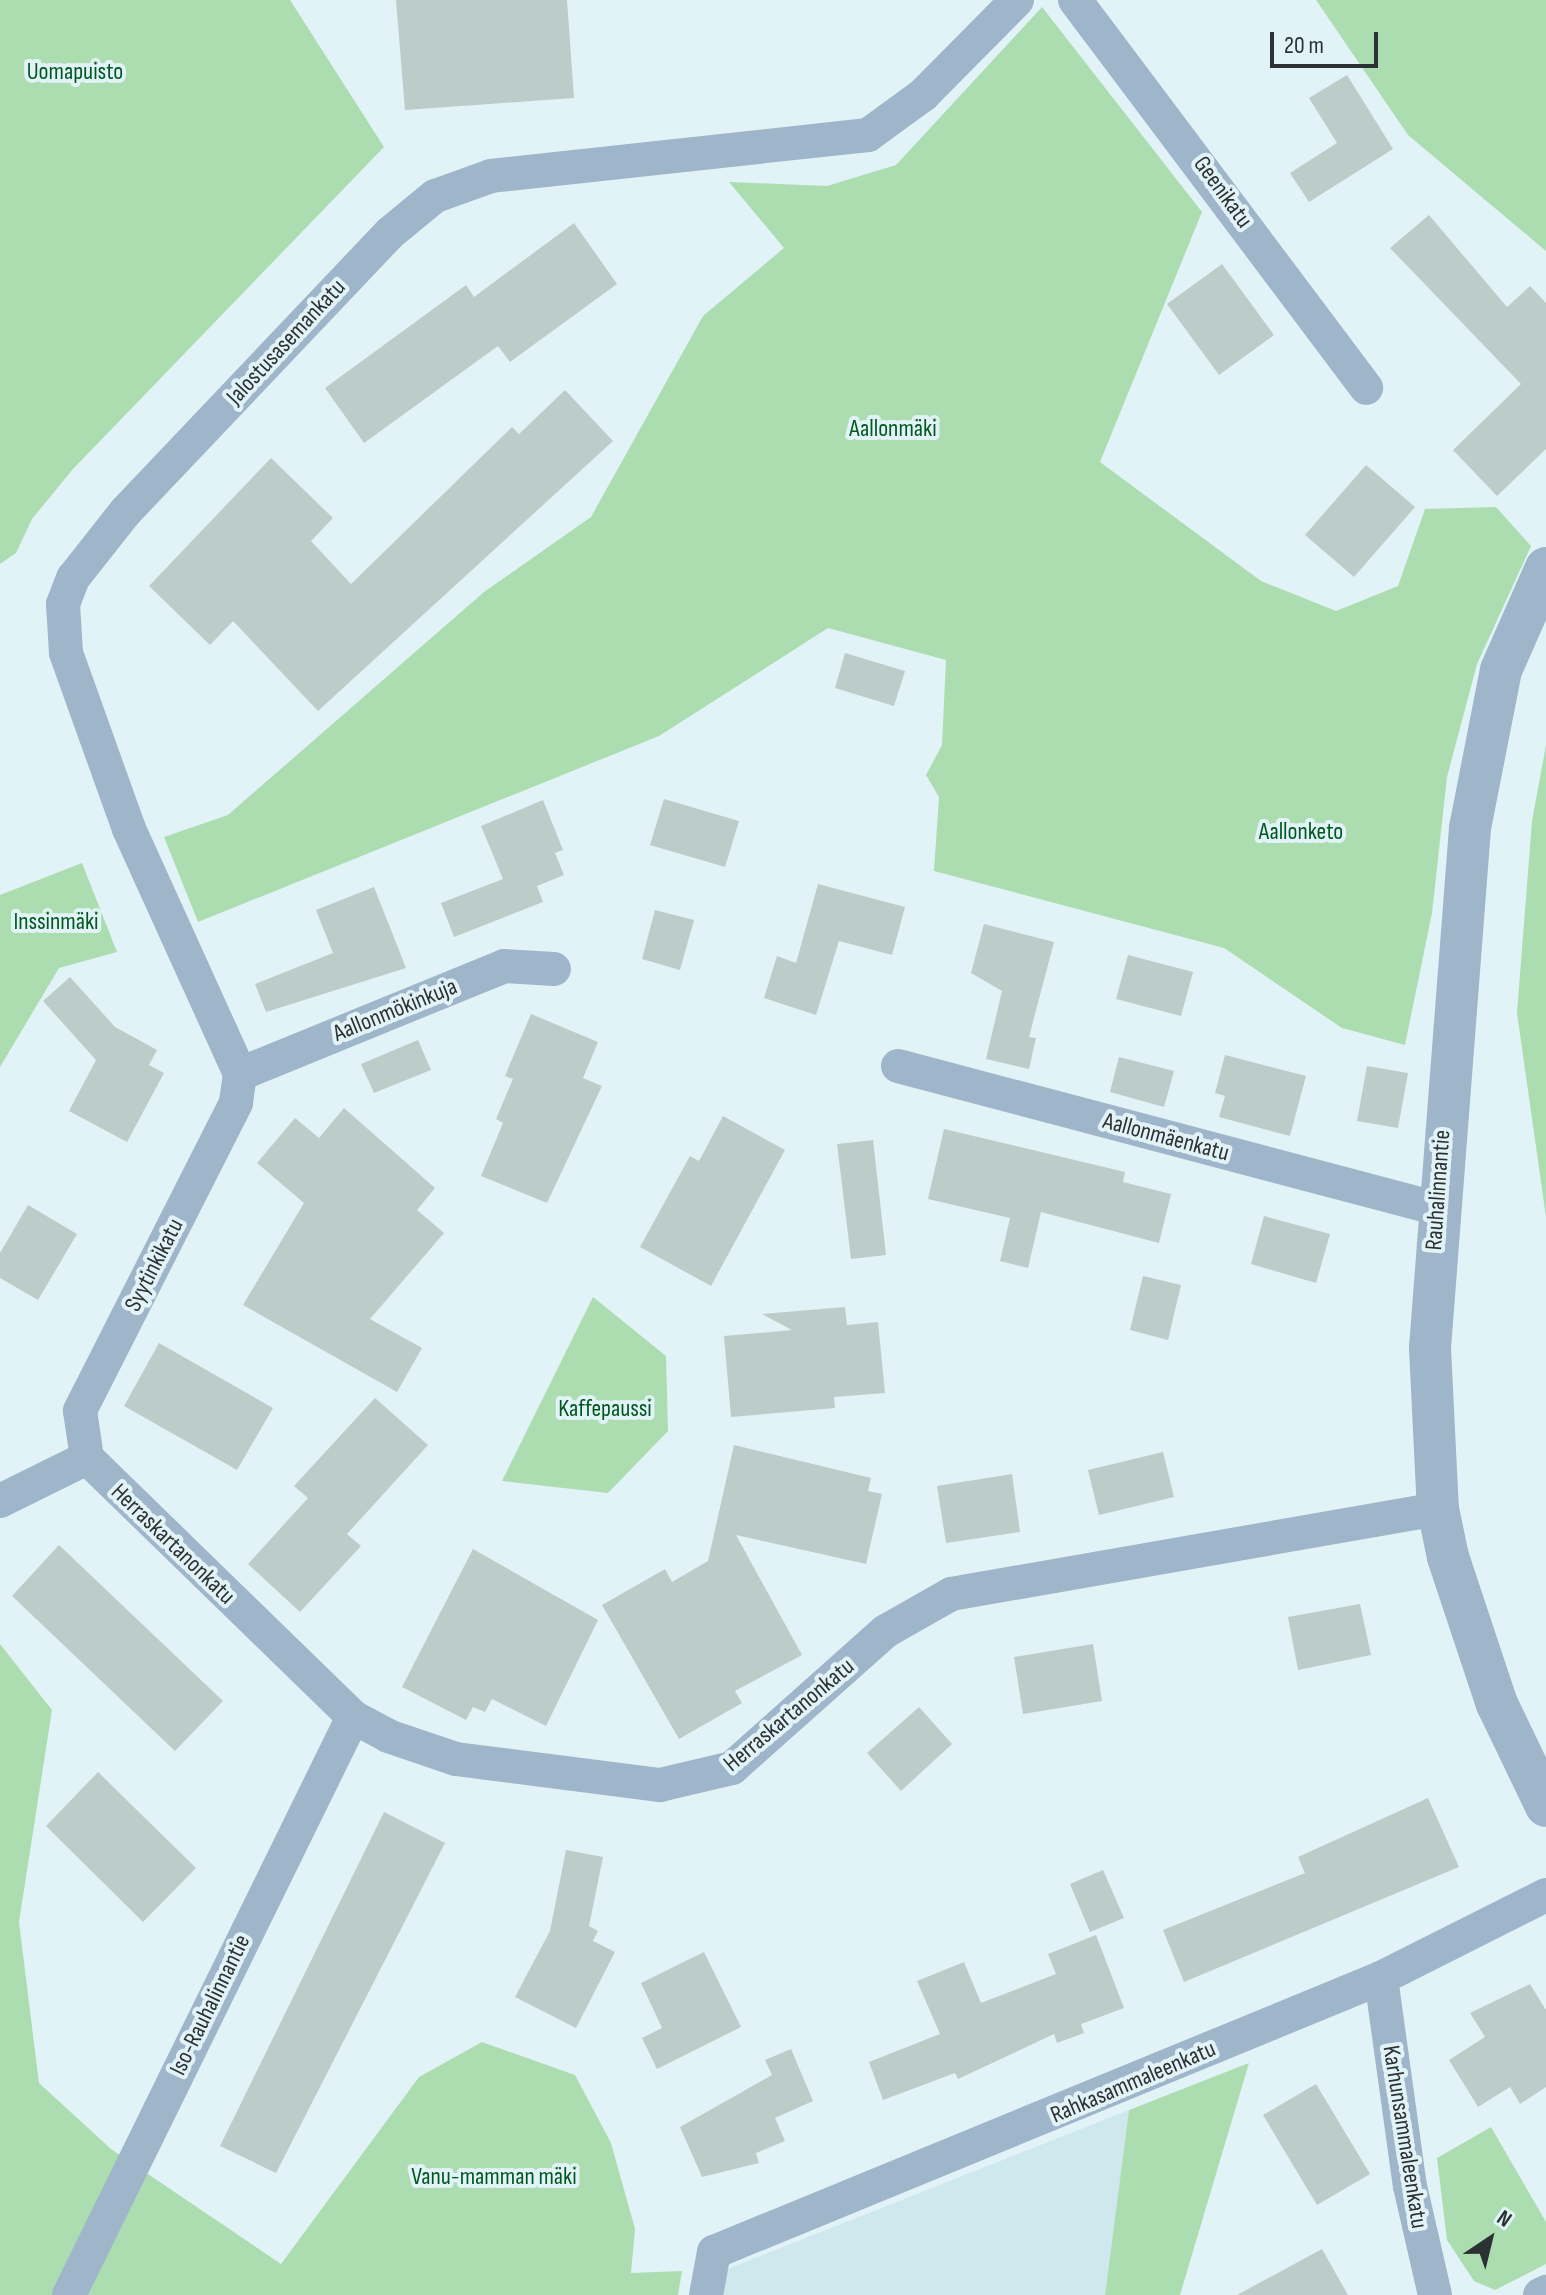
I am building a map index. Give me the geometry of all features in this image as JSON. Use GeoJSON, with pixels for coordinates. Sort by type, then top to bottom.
{"type":"FeatureCollection","features":[{"type":"Feature","properties":{"kind":"street","name":"Jalostusasemankatu"},"geometry":{"type":"LineString","coordinates":[[240,1074],[129,829],[66,653],[63,604],[88,557],[390,233],[435,196],[491,176],[868,135],[914,103],[1017,0]]}},
{"type":"Feature","properties":{"kind":"street","name":"Geenikatu"},"geometry":{"type":"LineString","coordinates":[[1075,0],[1366,388]]}},
{"type":"Feature","properties":{"kind":"street","name":"Rauhalinnantie"},"geometry":{"type":"LineString","coordinates":[[1546,568],[1501,670],[1470,828],[1435,1208],[1430,1348],[1438,1509],[1497,1704],[1546,1806]]}},
{"type":"Feature","properties":{"kind":"street","name":"Aallonmökinkuja"},"geometry":{"type":"LineString","coordinates":[[240,1074],[504,966],[554,969]]}},
{"type":"Feature","properties":{"kind":"street","name":"Aallonmäenkatu"},"geometry":{"type":"LineString","coordinates":[[898,1066],[1435,1208]]}},
{"type":"Feature","properties":{"kind":"street","name":"Syytinkikatu"},"geometry":{"type":"LineString","coordinates":[[87,1458],[80,1411],[236,1103],[240,1074]]}},
{"type":"Feature","properties":{"kind":"street"},"geometry":{"type":"LineString","coordinates":[[0,1501],[87,1458]]}},
{"type":"Feature","properties":{"kind":"street","name":"Herraskartanonkatu"},"geometry":{"type":"LineString","coordinates":[[87,1458],[353,1717],[421,1750],[456,1759],[685,1785],[732,1768],[886,1631],[951,1594],[1438,1509]]}},
{"type":"Feature","properties":{"kind":"street","name":"Iso-Rauhalinnantie"},"geometry":{"type":"LineString","coordinates":[[69,2295],[353,1717]]}},
{"type":"Feature","properties":{"kind":"street","name":"Rahkasammaleenkatu"},"geometry":{"type":"LineString","coordinates":[[706,2295],[714,2252],[1381,1978],[1546,1895]]}},
{"type":"Feature","properties":{"kind":"street","name":"Karhunsammaleenkatu"},"geometry":{"type":"LineString","coordinates":[[1381,1978],[1410,2186],[1435,2295]]}},
{"type":"Feature","properties":{"kind":"street"},"geometry":{"type":"LineString","coordinates":[[1540,2295],[1546,2292]]}},
{"type":"Feature","properties":{"kind":"shaded area"},"geometry":{"type":"Polygon","coordinates":[[[1129,2110],[1105,2295],[722,2295],[725,2270],[1129,2110]]]}},
{"type":"Feature","properties":{"kind":"green space","name":"Uomapuisto"},"geometry":{"type":"Polygon","coordinates":[[[0,0],[290,0],[384,147],[73,469],[32,519],[16,553],[0,564],[0,0]]]}},
{"type":"Feature","properties":{"kind":"green space"},"geometry":{"type":"Polygon","coordinates":[[[1316,0],[1546,0],[1546,251],[1408,135],[1316,0]]]}},
{"type":"Feature","properties":{"kind":"green space","name":"Aallonmäki"},"geometry":{"type":"Polygon","coordinates":[[[1042,7],[1202,212],[1100,462],[1261,581],[1336,611],[1398,586],[1425,509],[1496,507],[1531,546],[1477,664],[1447,777],[1432,913],[1405,1045],[1342,1028],[1224,948],[934,871],[939,797],[926,775],[942,745],[946,660],[828,628],[659,736],[198,922],[164,837],[228,815],[484,592],[591,517],[703,316],[784,248],[729,182],[827,186],[896,165],[1042,7]]]}},
{"type":"Feature","properties":{"kind":"green space"},"geometry":{"type":"Polygon","coordinates":[[[1546,745],[1546,1217],[1517,1013],[1532,821],[1546,745]]]}},
{"type":"Feature","properties":{"kind":"green space","name":"Inssinmäki"},"geometry":{"type":"Polygon","coordinates":[[[82,863],[117,952],[59,968],[0,1067],[0,895],[82,863]]]}},
{"type":"Feature","properties":{"kind":"green space","name":"Kaffepaussi"},"geometry":{"type":"Polygon","coordinates":[[[593,1297],[666,1356],[668,1431],[608,1493],[502,1481],[593,1297]]]}},
{"type":"Feature","properties":{"kind":"green space","name":"Vanu-mamman mäki"},"geometry":{"type":"Polygon","coordinates":[[[0,1644],[52,1710],[19,1922],[39,2083],[111,2149],[281,2264],[419,2077],[482,2042],[575,2075],[611,2143],[635,2229],[631,2273],[682,2271],[678,2295],[0,2295],[0,1644]]]}},
{"type":"Feature","properties":{"kind":"green space"},"geometry":{"type":"Polygon","coordinates":[[[1249,2063],[1180,2295],[1105,2295],[1129,2110],[1249,2063]]]}},
{"type":"Feature","properties":{"kind":"green space"},"geometry":{"type":"Polygon","coordinates":[[[1491,2127],[1546,2222],[1546,2264],[1495,2290],[1474,2281],[1447,2240],[1437,2158],[1491,2127]]]}},
{"type":"Feature","properties":{"kind":"building"},"geometry":{"type":"Polygon","coordinates":[[[396,0],[567,0],[574,98],[405,110],[396,0]]]}},
{"type":"Feature","properties":{"kind":"building"},"geometry":{"type":"Polygon","coordinates":[[[1347,75],[1393,149],[1309,202],[1290,173],[1337,143],[1309,98],[1347,75]]]}},
{"type":"Feature","properties":{"kind":"building"},"geometry":{"type":"Polygon","coordinates":[[[1429,215],[1507,307],[1530,286],[1546,303],[1546,449],[1497,496],[1453,450],[1521,384],[1390,248],[1429,215]]]}},
{"type":"Feature","properties":{"kind":"building"},"geometry":{"type":"Polygon","coordinates":[[[574,223],[617,284],[510,362],[498,346],[364,443],[325,388],[466,285],[474,297],[574,223]]]}},
{"type":"Feature","properties":{"kind":"building"},"geometry":{"type":"Polygon","coordinates":[[[1222,264],[1274,335],[1219,375],[1167,304],[1222,264]]]}},
{"type":"Feature","properties":{"kind":"building"},"geometry":{"type":"Polygon","coordinates":[[[565,390],[613,441],[318,711],[233,621],[210,645],[149,586],[271,458],[333,518],[311,541],[351,584],[512,427],[519,434],[565,390]]]}},
{"type":"Feature","properties":{"kind":"building"},"geometry":{"type":"Polygon","coordinates":[[[1366,465],[1415,507],[1354,577],[1305,535],[1366,465]]]}},
{"type":"Feature","properties":{"kind":"building"},"geometry":{"type":"Polygon","coordinates":[[[845,653],[905,671],[894,706],[835,688],[845,653]]]}},
{"type":"Feature","properties":{"kind":"building"},"geometry":{"type":"Polygon","coordinates":[[[664,799],[739,821],[725,867],[650,845],[664,799]]]}},
{"type":"Feature","properties":{"kind":"building"},"geometry":{"type":"Polygon","coordinates":[[[543,800],[563,850],[555,853],[564,875],[537,886],[543,902],[454,937],[441,903],[503,879],[481,826],[543,800]]]}},
{"type":"Feature","properties":{"kind":"building"},"geometry":{"type":"Polygon","coordinates":[[[818,884],[905,907],[892,955],[839,941],[816,1015],[764,998],[777,956],[796,963],[818,884]]]}},
{"type":"Feature","properties":{"kind":"building"},"geometry":{"type":"Polygon","coordinates":[[[374,887],[406,968],[266,1012],[255,984],[333,953],[316,910],[374,887]]]}},
{"type":"Feature","properties":{"kind":"building"},"geometry":{"type":"Polygon","coordinates":[[[655,910],[694,920],[680,970],[642,959],[655,910]]]}},
{"type":"Feature","properties":{"kind":"building"},"geometry":{"type":"Polygon","coordinates":[[[984,924],[1054,942],[1029,1037],[1036,1038],[1029,1069],[986,1059],[1002,991],[971,973],[984,924]]]}},
{"type":"Feature","properties":{"kind":"building"},"geometry":{"type":"Polygon","coordinates":[[[1128,955],[1193,972],[1181,1016],[1116,999],[1128,955]]]}},
{"type":"Feature","properties":{"kind":"building"},"geometry":{"type":"Polygon","coordinates":[[[70,977],[115,1027],[157,1050],[149,1065],[164,1073],[127,1142],[69,1111],[96,1060],[43,1001],[70,977]]]}},
{"type":"Feature","properties":{"kind":"building"},"geometry":{"type":"Polygon","coordinates":[[[531,1014],[598,1042],[583,1078],[602,1086],[547,1203],[481,1176],[503,1123],[496,1119],[513,1079],[505,1076],[531,1014]]]}},
{"type":"Feature","properties":{"kind":"building"},"geometry":{"type":"Polygon","coordinates":[[[418,1040],[431,1070],[374,1093],[361,1064],[418,1040]]]}},
{"type":"Feature","properties":{"kind":"building"},"geometry":{"type":"Polygon","coordinates":[[[1225,1055],[1306,1076],[1290,1136],[1219,1117],[1225,1096],[1215,1093],[1225,1055]]]}},
{"type":"Feature","properties":{"kind":"building"},"geometry":{"type":"Polygon","coordinates":[[[1119,1057],[1174,1071],[1164,1107],[1110,1092],[1119,1057]]]}},
{"type":"Feature","properties":{"kind":"building"},"geometry":{"type":"Polygon","coordinates":[[[1367,1066],[1408,1073],[1398,1128],[1357,1121],[1367,1066]]]}},
{"type":"Feature","properties":{"kind":"building"},"geometry":{"type":"Polygon","coordinates":[[[344,1108],[435,1188],[417,1210],[444,1233],[370,1319],[422,1348],[397,1392],[243,1305],[304,1203],[257,1163],[295,1118],[319,1138],[344,1108]]]}},
{"type":"Feature","properties":{"kind":"building"},"geometry":{"type":"Polygon","coordinates":[[[723,1116],[785,1150],[711,1286],[640,1247],[690,1156],[699,1161],[723,1116]]]}},
{"type":"Feature","properties":{"kind":"building"},"geometry":{"type":"Polygon","coordinates":[[[944,1129],[1125,1172],[1123,1182],[1171,1194],[1159,1243],[1041,1212],[1028,1268],[1000,1261],[1010,1218],[928,1199],[944,1129]]]}},
{"type":"Feature","properties":{"kind":"building"},"geometry":{"type":"Polygon","coordinates":[[[873,1140],[886,1255],[851,1259],[837,1144],[873,1140]]]}},
{"type":"Feature","properties":{"kind":"building"},"geometry":{"type":"Polygon","coordinates":[[[28,1205],[77,1234],[38,1300],[0,1278],[0,1253],[28,1205]]]}},
{"type":"Feature","properties":{"kind":"building"},"geometry":{"type":"Polygon","coordinates":[[[1264,1216],[1330,1234],[1316,1283],[1251,1264],[1264,1216]]]}},
{"type":"Feature","properties":{"kind":"building"},"geometry":{"type":"Polygon","coordinates":[[[1143,1276],[1181,1285],[1168,1340],[1130,1330],[1143,1276]]]}},
{"type":"Feature","properties":{"kind":"building"},"geometry":{"type":"Polygon","coordinates":[[[845,1307],[847,1325],[878,1322],[885,1393],[834,1397],[835,1408],[731,1417],[724,1336],[792,1330],[762,1314],[845,1307]]]}},
{"type":"Feature","properties":{"kind":"building"},"geometry":{"type":"Polygon","coordinates":[[[159,1343],[273,1408],[237,1470],[124,1406],[159,1343]]]}},
{"type":"Feature","properties":{"kind":"building"},"geometry":{"type":"Polygon","coordinates":[[[375,1398],[428,1445],[347,1534],[361,1546],[300,1612],[248,1564],[308,1498],[294,1486],[375,1398]]]}},
{"type":"Feature","properties":{"kind":"building"},"geometry":{"type":"Polygon","coordinates":[[[734,1445],[871,1478],[868,1491],[882,1494],[866,1564],[736,1535],[802,1655],[735,1691],[742,1703],[679,1739],[602,1605],[665,1569],[672,1582],[708,1561],[734,1445]]]}},
{"type":"Feature","properties":{"kind":"building"},"geometry":{"type":"Polygon","coordinates":[[[1163,1452],[1174,1497],[1099,1515],[1088,1470],[1163,1452]]]}},
{"type":"Feature","properties":{"kind":"building"},"geometry":{"type":"Polygon","coordinates":[[[1012,1474],[1020,1532],[946,1543],[937,1486],[1012,1474]]]}},
{"type":"Feature","properties":{"kind":"building"},"geometry":{"type":"Polygon","coordinates":[[[59,1545],[223,1701],[175,1751],[12,1596],[59,1545]]]}},
{"type":"Feature","properties":{"kind":"building"},"geometry":{"type":"Polygon","coordinates":[[[473,1549],[598,1620],[546,1726],[492,1699],[485,1712],[473,1707],[466,1720],[402,1687],[473,1549]]]}},
{"type":"Feature","properties":{"kind":"building"},"geometry":{"type":"Polygon","coordinates":[[[1360,1604],[1371,1655],[1298,1670],[1288,1617],[1360,1604]]]}},
{"type":"Feature","properties":{"kind":"building"},"geometry":{"type":"Polygon","coordinates":[[[1093,1644],[1102,1701],[1023,1714],[1014,1657],[1093,1644]]]}},
{"type":"Feature","properties":{"kind":"building"},"geometry":{"type":"Polygon","coordinates":[[[919,1707],[952,1744],[901,1791],[867,1753],[919,1707]]]}},
{"type":"Feature","properties":{"kind":"building"},"geometry":{"type":"Polygon","coordinates":[[[98,1772],[196,1868],[143,1922],[46,1826],[98,1772]]]}},
{"type":"Feature","properties":{"kind":"building"},"geometry":{"type":"Polygon","coordinates":[[[1428,1798],[1459,1867],[1184,1982],[1163,1930],[1305,1873],[1298,1857],[1428,1798]]]}},
{"type":"Feature","properties":{"kind":"building"},"geometry":{"type":"Polygon","coordinates":[[[384,1812],[445,1843],[276,2173],[220,2146],[384,1812]]]}},
{"type":"Feature","properties":{"kind":"building"},"geometry":{"type":"Polygon","coordinates":[[[566,1850],[603,1857],[589,1926],[598,1931],[593,1941],[615,1952],[576,2028],[515,1997],[550,1931],[566,1850]]]}},
{"type":"Feature","properties":{"kind":"building"},"geometry":{"type":"Polygon","coordinates":[[[1103,1870],[1124,1918],[1090,1932],[1070,1884],[1103,1870]]]}},
{"type":"Feature","properties":{"kind":"building"},"geometry":{"type":"Polygon","coordinates":[[[1096,1935],[1124,2008],[1081,2024],[1084,2033],[1057,2043],[1054,2034],[958,2079],[955,2073],[883,2100],[869,2062],[940,2034],[917,1981],[964,1962],[981,2003],[1056,1974],[1048,1954],[1096,1935]]]}},
{"type":"Feature","properties":{"kind":"building"},"geometry":{"type":"Polygon","coordinates":[[[704,1952],[741,2027],[657,2069],[642,2038],[662,2028],[641,1983],[704,1952]]]}},
{"type":"Feature","properties":{"kind":"building"},"geometry":{"type":"Polygon","coordinates":[[[1530,1984],[1546,2010],[1546,2087],[1520,2104],[1510,2087],[1478,2107],[1449,2060],[1485,2037],[1470,2013],[1530,1984]]]}},
{"type":"Feature","properties":{"kind":"building"},"geometry":{"type":"Polygon","coordinates":[[[791,2049],[813,2101],[775,2118],[785,2141],[756,2153],[759,2163],[702,2177],[680,2127],[772,2075],[765,2060],[791,2049]]]}},
{"type":"Feature","properties":{"kind":"building"},"geometry":{"type":"Polygon","coordinates":[[[1316,2084],[1370,2174],[1317,2205],[1263,2115],[1316,2084]]]}},
{"type":"Feature","properties":{"kind":"building"},"geometry":{"type":"Polygon","coordinates":[[[1322,2249],[1348,2295],[1237,2295],[1322,2249]]]}},
{"type":"Feature","properties":{"kind":"park label","name":"Aallonketo"},"geometry":{"type":"Point","coordinates":[1301,832]}}]}
